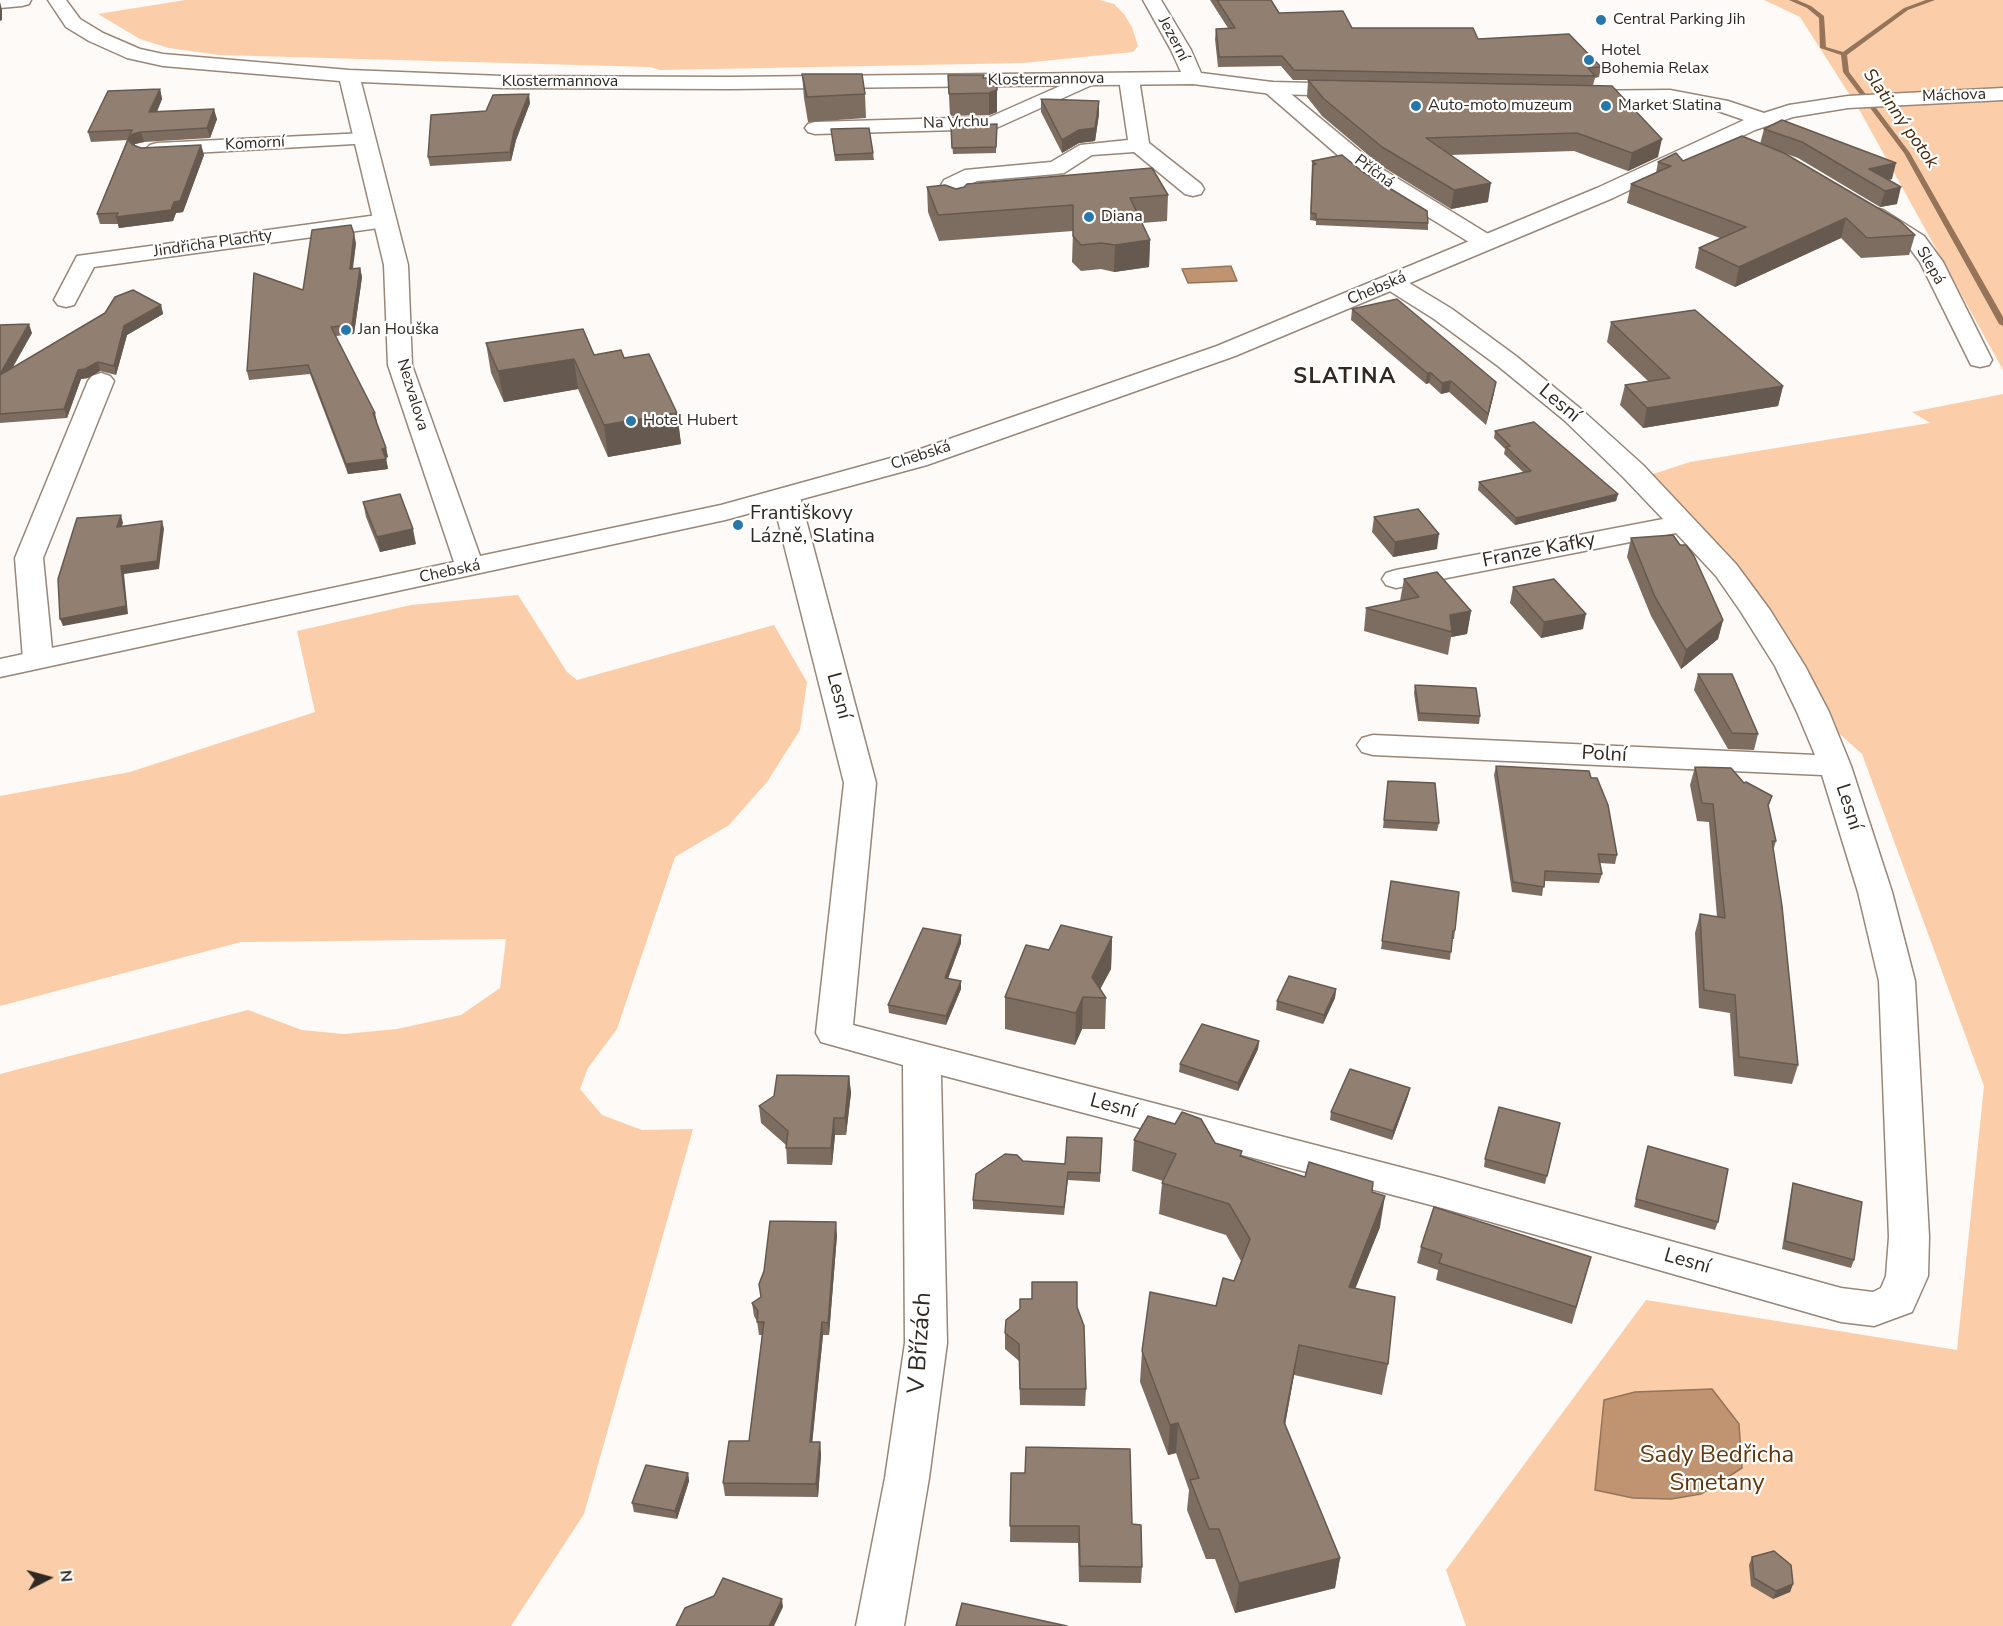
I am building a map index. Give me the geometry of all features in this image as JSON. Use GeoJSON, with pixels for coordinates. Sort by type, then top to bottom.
{"type":"FeatureCollection","features":[{"type":"Feature","properties":{"kind":"street"},"geometry":{"type":"LineString","coordinates":[[0,2],[22,0]]}},
{"type":"Feature","properties":{"kind":"street","name":"Klostermannova"},"geometry":{"type":"LineString","coordinates":[[57,0],[73,23],[96,38],[134,54],[163,60],[349,76],[526,82],[1193,78],[1272,88],[1372,91]]}},
{"type":"Feature","properties":{"kind":"street","name":"Jezerní"},"geometry":{"type":"LineString","coordinates":[[1152,0],[1181,50],[1193,78]]}},
{"type":"Feature","properties":{"kind":"street","name":"Nezvalova"},"geometry":{"type":"LineString","coordinates":[[349,76],[396,265],[400,365],[470,568]]}},
{"type":"Feature","properties":{"kind":"street"},"geometry":{"type":"LineString","coordinates":[[1129,79],[1139,145],[1193,189]]}},
{"type":"Feature","properties":{"kind":"street","name":"Na Vrchu"},"geometry":{"type":"LineString","coordinates":[[815,128],[994,123],[1087,80]]}},
{"type":"Feature","properties":{"kind":"street","name":"Příčná"},"geometry":{"type":"LineString","coordinates":[[1272,88],[1371,172],[1485,242]]}},
{"type":"Feature","properties":{"kind":"street"},"geometry":{"type":"LineString","coordinates":[[1556,94],[1670,96],[1695,99],[1721,105],[1763,120]]}},
{"type":"Feature","properties":{"kind":"street","name":"Máchova"},"geometry":{"type":"LineString","coordinates":[[1763,120],[1805,108],[1848,102],[2003,94]]}},
{"type":"Feature","properties":{"kind":"street","name":"Chebská"},"geometry":{"type":"LineString","coordinates":[[0,668],[725,512],[918,459],[1226,351],[1605,193],[1763,120]]}},
{"type":"Feature","properties":{"kind":"street","name":"Komorní"},"geometry":{"type":"LineString","coordinates":[[144,150],[365,139]]}},
{"type":"Feature","properties":{"kind":"street"},"geometry":{"type":"LineString","coordinates":[[1721,139],[1753,151]]}},
{"type":"Feature","properties":{"kind":"street"},"geometry":{"type":"LineString","coordinates":[[956,206],[952,185],[973,175],[1056,168],[1087,149],[1139,145]]}},
{"type":"Feature","properties":{"kind":"street","name":"Slepá"},"geometry":{"type":"LineString","coordinates":[[1855,203],[1916,241],[1931,262],[1980,360]]}},
{"type":"Feature","properties":{"kind":"street","name":"Jindřicha Plachty"},"geometry":{"type":"LineString","coordinates":[[66,300],[85,261],[385,221]]}},
{"type":"Feature","properties":{"kind":"street","name":"Lesní"},"geometry":{"type":"LineString","coordinates":[[786,496],[860,783],[834,1033],[1442,1193],[1841,1305],[1874,1309],[1897,1300],[1907,1276],[1909,1237],[1897,981],[1875,892],[1835,766],[1813,712],[1790,666],[1755,610],[1726,570],[1633,471],[1573,415],[1507,361],[1443,314],[1393,283]]}},
{"type":"Feature","properties":{"kind":"street"},"geometry":{"type":"LineString","coordinates":[[38,659],[29,558],[100,381]]}},
{"type":"Feature","properties":{"kind":"street","name":"Franze Kafky"},"geometry":{"type":"LineString","coordinates":[[1396,579],[1682,524]]}},
{"type":"Feature","properties":{"kind":"street","name":"Polní"},"geometry":{"type":"LineString","coordinates":[[1373,745],[1835,766]]}},
{"type":"Feature","properties":{"kind":"street","name":"V Břízách"},"geometry":{"type":"LineString","coordinates":[[880,1626],[907,1478],[926,1343],[922,1058]]}},
{"type":"Feature","properties":{"kind":"green space"},"geometry":{"type":"Polygon","coordinates":[[[185,0],[1100,0],[1114,4],[1124,14],[1132,27],[1138,46],[1133,52],[1023,63],[660,70],[650,67],[219,55],[169,48],[140,39],[98,14],[185,0]]]}},
{"type":"Feature","properties":{"kind":"green space"},"geometry":{"type":"Polygon","coordinates":[[[1764,0],[2003,0],[2003,370],[1860,111],[1800,17],[1764,0]]]}},
{"type":"Feature","properties":{"kind":"green space","name":"Sady Bedřicha Smetany"},"geometry":{"type":"Polygon","coordinates":[[[2003,394],[2003,1626],[1466,1626],[1446,1570],[1646,1300],[1957,1350],[1984,1086],[1862,754],[1833,728],[1650,475],[1690,462],[1930,423],[1912,412],[2003,394]]]}},
{"type":"Feature","properties":{"kind":"green space"},"geometry":{"type":"Polygon","coordinates":[[[518,595],[567,672],[577,680],[774,625],[807,682],[800,730],[767,782],[729,825],[675,857],[617,1029],[588,1068],[580,1089],[602,1115],[642,1130],[693,1129],[584,1514],[511,1626],[0,1626],[0,1074],[248,1010],[302,1030],[344,1034],[397,1029],[461,1015],[500,988],[506,939],[241,942],[0,1006],[0,796],[130,772],[315,712],[297,631],[411,605],[518,595]]]}},
{"type":"Feature","properties":{"kind":"shaded area"},"geometry":{"type":"Polygon","coordinates":[[[1231,266],[1237,281],[1188,283],[1182,269],[1231,266]]]}},
{"type":"Feature","properties":{"kind":"shaded area"},"geometry":{"type":"Polygon","coordinates":[[[1712,1389],[1739,1424],[1742,1468],[1701,1494],[1671,1499],[1633,1498],[1595,1490],[1604,1400],[1635,1392],[1712,1389]]]}},
{"type":"Feature","properties":{"kind":"building"},"geometry":{"type":"Polygon","coordinates":[[[1217,0],[1271,0],[1279,13],[1343,11],[1352,28],[1473,28],[1478,39],[1569,34],[1601,67],[1588,68],[1595,76],[1294,70],[1282,56],[1219,57],[1216,29],[1235,28],[1217,0]]]}},
{"type":"Feature","properties":{"kind":"building"},"geometry":{"type":"Polygon","coordinates":[[[802,74],[862,74],[865,94],[807,97],[802,74]]]}},
{"type":"Feature","properties":{"kind":"building"},"geometry":{"type":"Polygon","coordinates":[[[948,75],[984,75],[983,78],[997,78],[997,90],[989,93],[949,94],[948,75]]]}},
{"type":"Feature","properties":{"kind":"building"},"geometry":{"type":"Polygon","coordinates":[[[1308,80],[1612,86],[1662,139],[1632,153],[1577,133],[1426,138],[1491,183],[1454,190],[1382,147],[1324,99],[1308,80]]]}},
{"type":"Feature","properties":{"kind":"building"},"geometry":{"type":"Polygon","coordinates":[[[160,89],[149,112],[214,109],[207,128],[141,132],[133,134],[128,140],[141,148],[201,145],[180,201],[174,202],[171,210],[116,217],[118,213],[97,214],[132,130],[88,132],[108,91],[160,89]]]}},
{"type":"Feature","properties":{"kind":"building"},"geometry":{"type":"Polygon","coordinates":[[[529,94],[514,131],[510,152],[428,157],[431,115],[486,111],[493,95],[529,94]]]}},
{"type":"Feature","properties":{"kind":"building"},"geometry":{"type":"Polygon","coordinates":[[[1041,99],[1099,101],[1095,128],[1079,130],[1062,140],[1041,99]]]}},
{"type":"Feature","properties":{"kind":"building"},"geometry":{"type":"Polygon","coordinates":[[[1782,120],[1896,163],[1869,169],[1901,187],[1885,191],[1802,142],[1764,129],[1782,120]]]}},
{"type":"Feature","properties":{"kind":"building"},"geometry":{"type":"Polygon","coordinates":[[[997,124],[996,147],[952,148],[951,126],[997,124]]]}},
{"type":"Feature","properties":{"kind":"building"},"geometry":{"type":"Polygon","coordinates":[[[869,128],[873,153],[835,155],[831,129],[869,128]]]}},
{"type":"Feature","properties":{"kind":"building"},"geometry":{"type":"Polygon","coordinates":[[[1742,136],[1784,153],[1900,221],[1915,235],[1867,238],[1846,218],[1739,267],[1699,248],[1746,227],[1631,184],[1671,166],[1658,162],[1676,153],[1683,161],[1742,136]]]}},
{"type":"Feature","properties":{"kind":"building"},"geometry":{"type":"Polygon","coordinates":[[[1342,155],[1363,172],[1427,211],[1428,223],[1316,219],[1316,214],[1311,213],[1313,165],[1316,164],[1312,161],[1342,155]]]}},
{"type":"Feature","properties":{"kind":"building"},"geometry":{"type":"Polygon","coordinates":[[[1152,168],[1168,195],[1130,198],[1150,240],[1115,245],[1101,243],[1081,245],[1073,236],[1073,205],[938,215],[927,187],[945,185],[956,189],[967,184],[1152,168]]]}},
{"type":"Feature","properties":{"kind":"building"},"geometry":{"type":"Polygon","coordinates":[[[351,225],[354,234],[350,269],[360,268],[352,325],[331,327],[375,413],[373,413],[386,448],[382,449],[386,459],[346,464],[308,365],[247,371],[254,273],[303,290],[312,230],[351,225]]]}},
{"type":"Feature","properties":{"kind":"building"},"geometry":{"type":"Polygon","coordinates":[[[133,290],[161,305],[124,326],[114,366],[98,362],[78,370],[64,409],[0,414],[0,375],[105,313],[115,297],[133,290]]]}},
{"type":"Feature","properties":{"kind":"building"},"geometry":{"type":"Polygon","coordinates":[[[1397,299],[1496,382],[1488,414],[1451,381],[1442,383],[1431,373],[1427,373],[1352,309],[1397,299]]]}},
{"type":"Feature","properties":{"kind":"building"},"geometry":{"type":"Polygon","coordinates":[[[1695,310],[1783,386],[1647,408],[1625,385],[1670,378],[1611,322],[1695,310]]]}},
{"type":"Feature","properties":{"kind":"building"},"geometry":{"type":"Polygon","coordinates":[[[29,324],[0,374],[0,325],[29,324]]]}},
{"type":"Feature","properties":{"kind":"building"},"geometry":{"type":"Polygon","coordinates":[[[583,329],[594,355],[621,350],[624,358],[649,354],[677,413],[604,425],[574,359],[498,371],[486,343],[583,329]]]}},
{"type":"Feature","properties":{"kind":"building"},"geometry":{"type":"Polygon","coordinates":[[[1534,422],[1618,494],[1516,518],[1479,482],[1531,471],[1506,447],[1510,446],[1495,431],[1534,422]]]}},
{"type":"Feature","properties":{"kind":"building"},"geometry":{"type":"Polygon","coordinates":[[[400,494],[413,529],[377,537],[363,502],[400,494]]]}},
{"type":"Feature","properties":{"kind":"building"},"geometry":{"type":"Polygon","coordinates":[[[1418,509],[1439,534],[1395,542],[1374,517],[1418,509]]]}},
{"type":"Feature","properties":{"kind":"building"},"geometry":{"type":"Polygon","coordinates":[[[121,515],[117,527],[162,521],[157,561],[121,566],[126,606],[60,619],[58,579],[77,518],[121,515]]]}},
{"type":"Feature","properties":{"kind":"building"},"geometry":{"type":"Polygon","coordinates":[[[1673,535],[1680,545],[1686,545],[1694,556],[1723,620],[1686,650],[1655,597],[1631,538],[1673,535]]]}},
{"type":"Feature","properties":{"kind":"building"},"geometry":{"type":"Polygon","coordinates":[[[1437,572],[1471,611],[1450,615],[1452,632],[1366,608],[1419,597],[1404,579],[1437,572]]]}},
{"type":"Feature","properties":{"kind":"building"},"geometry":{"type":"Polygon","coordinates":[[[1554,579],[1586,614],[1544,622],[1513,587],[1554,579]]]}},
{"type":"Feature","properties":{"kind":"building"},"geometry":{"type":"Polygon","coordinates":[[[1698,674],[1732,674],[1758,734],[1732,733],[1698,674]]]}},
{"type":"Feature","properties":{"kind":"building"},"geometry":{"type":"Polygon","coordinates":[[[1415,685],[1476,688],[1480,716],[1419,713],[1415,685]]]}},
{"type":"Feature","properties":{"kind":"building"},"geometry":{"type":"Polygon","coordinates":[[[1496,766],[1589,771],[1591,778],[1597,778],[1608,805],[1617,855],[1598,854],[1602,874],[1545,871],[1544,887],[1513,882],[1496,766]]]}},
{"type":"Feature","properties":{"kind":"building"},"geometry":{"type":"Polygon","coordinates":[[[1695,767],[1731,768],[1744,783],[1772,796],[1768,805],[1776,841],[1772,841],[1782,906],[1798,1065],[1739,1057],[1735,995],[1704,990],[1700,914],[1725,918],[1713,804],[1702,803],[1695,767]]]}},
{"type":"Feature","properties":{"kind":"building"},"geometry":{"type":"Polygon","coordinates":[[[1388,781],[1435,783],[1439,823],[1384,820],[1388,781]]]}},
{"type":"Feature","properties":{"kind":"building"},"geometry":{"type":"Polygon","coordinates":[[[1391,881],[1459,892],[1451,952],[1382,941],[1391,881]]]}},
{"type":"Feature","properties":{"kind":"building"},"geometry":{"type":"Polygon","coordinates":[[[1061,925],[1112,937],[1092,977],[1106,998],[1083,997],[1076,1013],[1005,997],[1026,945],[1049,950],[1061,925]]]}},
{"type":"Feature","properties":{"kind":"building"},"geometry":{"type":"Polygon","coordinates":[[[923,928],[961,935],[945,978],[961,981],[946,1016],[888,1005],[923,928]]]}},
{"type":"Feature","properties":{"kind":"building"},"geometry":{"type":"Polygon","coordinates":[[[1289,976],[1336,989],[1324,1015],[1277,1001],[1289,976]]]}},
{"type":"Feature","properties":{"kind":"building"},"geometry":{"type":"Polygon","coordinates":[[[1202,1024],[1259,1041],[1238,1083],[1180,1064],[1202,1024]]]}},
{"type":"Feature","properties":{"kind":"building"},"geometry":{"type":"Polygon","coordinates":[[[1350,1069],[1410,1088],[1393,1131],[1331,1112],[1350,1069]]]}},
{"type":"Feature","properties":{"kind":"building"},"geometry":{"type":"Polygon","coordinates":[[[777,1075],[849,1076],[845,1118],[834,1118],[831,1148],[786,1148],[788,1131],[759,1106],[774,1096],[777,1075]]]}},
{"type":"Feature","properties":{"kind":"building"},"geometry":{"type":"Polygon","coordinates":[[[1499,1107],[1560,1123],[1547,1176],[1485,1159],[1499,1107]]]}},
{"type":"Feature","properties":{"kind":"building"},"geometry":{"type":"Polygon","coordinates":[[[1182,1112],[1201,1119],[1215,1143],[1242,1151],[1240,1156],[1305,1177],[1309,1162],[1373,1182],[1372,1192],[1385,1196],[1349,1287],[1395,1297],[1388,1364],[1299,1345],[1284,1422],[1340,1558],[1239,1583],[1219,1529],[1209,1529],[1190,1480],[1199,1478],[1178,1423],[1170,1425],[1142,1351],[1150,1292],[1216,1306],[1223,1278],[1234,1281],[1250,1239],[1229,1204],[1162,1183],[1176,1154],[1134,1140],[1148,1116],[1175,1124],[1182,1112]]]}},
{"type":"Feature","properties":{"kind":"building"},"geometry":{"type":"Polygon","coordinates":[[[1067,1137],[1102,1138],[1100,1173],[1068,1172],[1064,1207],[973,1200],[976,1174],[1005,1154],[1017,1155],[1023,1161],[1065,1164],[1067,1137]]]}},
{"type":"Feature","properties":{"kind":"building"},"geometry":{"type":"Polygon","coordinates":[[[1648,1146],[1728,1169],[1718,1222],[1636,1199],[1648,1146]]]}},
{"type":"Feature","properties":{"kind":"building"},"geometry":{"type":"Polygon","coordinates":[[[1793,1183],[1862,1202],[1854,1260],[1785,1241],[1793,1183]]]}},
{"type":"Feature","properties":{"kind":"building"},"geometry":{"type":"Polygon","coordinates":[[[1434,1207],[1591,1257],[1576,1307],[1439,1263],[1442,1254],[1421,1247],[1434,1207]]]}},
{"type":"Feature","properties":{"kind":"building"},"geometry":{"type":"Polygon","coordinates":[[[770,1221],[836,1222],[828,1323],[822,1322],[810,1442],[820,1442],[816,1484],[723,1483],[729,1441],[749,1441],[764,1322],[757,1322],[758,1311],[752,1303],[761,1297],[759,1284],[764,1271],[770,1221]]]}},
{"type":"Feature","properties":{"kind":"building"},"geometry":{"type":"Polygon","coordinates":[[[1032,1282],[1077,1282],[1077,1307],[1084,1326],[1086,1389],[1020,1389],[1019,1344],[1005,1333],[1006,1320],[1020,1309],[1020,1299],[1032,1299],[1032,1282]]]}},
{"type":"Feature","properties":{"kind":"building"},"geometry":{"type":"Polygon","coordinates":[[[1026,1447],[1130,1449],[1132,1524],[1141,1525],[1142,1567],[1080,1566],[1079,1526],[1010,1526],[1011,1473],[1025,1473],[1026,1447]]]}},
{"type":"Feature","properties":{"kind":"building"},"geometry":{"type":"Polygon","coordinates":[[[646,1465],[688,1473],[675,1511],[632,1503],[646,1465]]]}},
{"type":"Feature","properties":{"kind":"building"},"geometry":{"type":"Polygon","coordinates":[[[1774,1551],[1791,1565],[1793,1584],[1776,1591],[1754,1578],[1752,1557],[1774,1551]]]}},
{"type":"Feature","properties":{"kind":"building"},"geometry":{"type":"Polygon","coordinates":[[[723,1578],[782,1599],[769,1626],[676,1626],[685,1608],[714,1596],[723,1578]]]}},
{"type":"Feature","properties":{"kind":"building"},"geometry":{"type":"Polygon","coordinates":[[[962,1603],[1067,1626],[956,1626],[962,1603]]]}},
{"type":"Feature","properties":{"kind":"waterway"},"geometry":{"type":"LineString","coordinates":[[1792,0],[1809,7],[1822,17],[1823,48],[1844,54]]}},
{"type":"Feature","properties":{"kind":"waterway","name":"Slatinný potok"},"geometry":{"type":"LineString","coordinates":[[1844,54],[1906,9],[1932,0]]}},
{"type":"Feature","properties":{"kind":"waterway","name":"Slatinný potok"},"geometry":{"type":"LineString","coordinates":[[1844,54],[1846,72],[1907,153],[2003,324]]}},
{"type":"Feature","properties":{"kind":"place","name":"Central Parking Jih"},"geometry":{"type":"Point","coordinates":[1601,20]}},
{"type":"Feature","properties":{"kind":"place","name":"Hotel Bohemia Relax"},"geometry":{"type":"Point","coordinates":[1589,60]}},
{"type":"Feature","properties":{"kind":"place","name":"Auto-moto muzeum"},"geometry":{"type":"Point","coordinates":[1416,106]}},
{"type":"Feature","properties":{"kind":"place","name":"Market Slatina"},"geometry":{"type":"Point","coordinates":[1606,106]}},
{"type":"Feature","properties":{"kind":"place","name":"Diana"},"geometry":{"type":"Point","coordinates":[1089,217]}},
{"type":"Feature","properties":{"kind":"place","name":"Jan Houška"},"geometry":{"type":"Point","coordinates":[346,330]}},
{"type":"Feature","properties":{"kind":"place","name":"Hotel Hubert"},"geometry":{"type":"Point","coordinates":[631,421]}},
{"type":"Feature","properties":{"kind":"place","name":"Františkovy Lázně, Slatina"},"geometry":{"type":"Point","coordinates":[738,525]}},
{"type":"Feature","properties":{"kind":"district","name":"SLATINA"},"geometry":{"type":"Point","coordinates":[1345,378]}}]}
